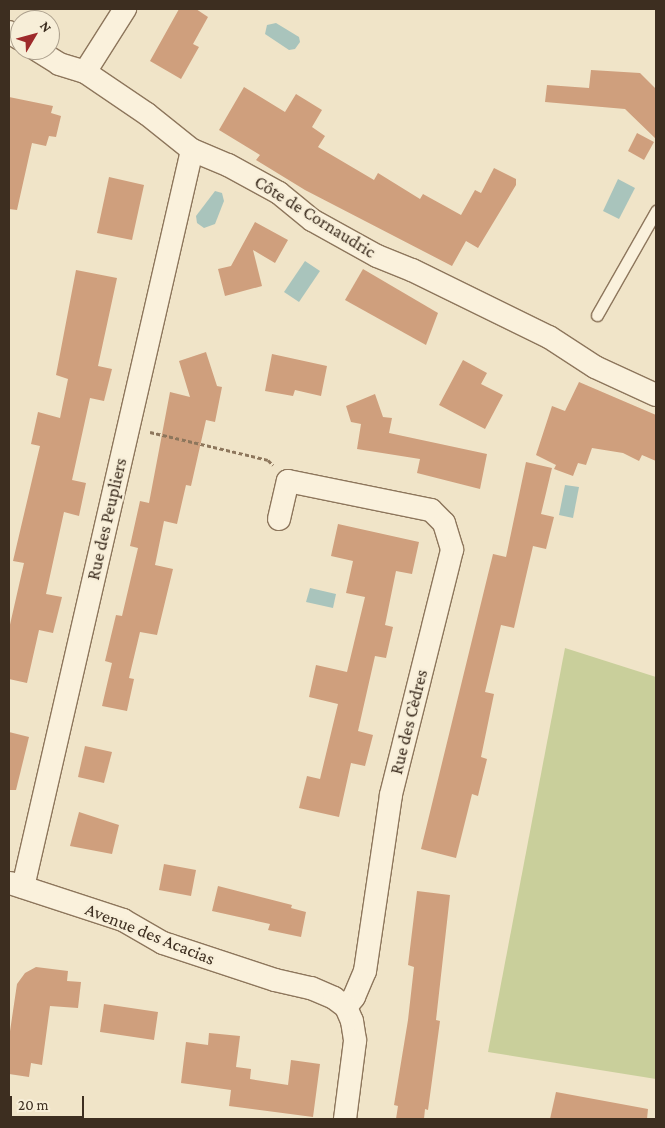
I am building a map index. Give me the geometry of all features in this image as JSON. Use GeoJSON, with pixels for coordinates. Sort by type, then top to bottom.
{"type":"FeatureCollection","features":[{"type":"Feature","properties":{"kind":"street"},"geometry":{"type":"LineString","coordinates":[[85,72],[125,9]]}},
{"type":"Feature","properties":{"kind":"street","name":"Côte de Cornaudric"},"geometry":{"type":"LineString","coordinates":[[53,60],[59,64],[85,72],[147,114],[192,150],[228,165],[279,193],[312,220],[377,256],[412,270],[541,332],[595,367],[656,395]]}},
{"type":"Feature","properties":{"kind":"street","name":"Rue des Peupliers"},"geometry":{"type":"LineString","coordinates":[[16,885],[128,427],[192,150]]}},
{"type":"Feature","properties":{"kind":"street"},"geometry":{"type":"LineString","coordinates":[[279,520],[288,481]]}},
{"type":"Feature","properties":{"kind":"street","name":"Rue des Cèdres"},"geometry":{"type":"LineString","coordinates":[[288,481],[431,510],[444,523],[452,550],[391,795],[365,971],[354,997],[346,1007]]}},
{"type":"Feature","properties":{"kind":"street","name":"Avenue des Acacias"},"geometry":{"type":"LineString","coordinates":[[16,885],[123,920],[163,943],[275,980],[311,988],[346,1007]]}},
{"type":"Feature","properties":{"kind":"street"},"geometry":{"type":"LineString","coordinates":[[345,1119],[355,1042],[352,1021],[346,1007]]}},
{"type":"Feature","properties":{"kind":"lane"},"geometry":{"type":"LineString","coordinates":[[597,315],[656,211]]}},
{"type":"Feature","properties":{"kind":"path"},"geometry":{"type":"LineString","coordinates":[[128,427],[268,460],[288,481]]}},
{"type":"Feature","properties":{"kind":"green space"},"geometry":{"type":"Polygon","coordinates":[[[565,648],[656,677],[656,1079],[488,1052],[565,648]]]}},
{"type":"Feature","properties":{"kind":"water"},"geometry":{"type":"Polygon","coordinates":[[[276,23],[299,37],[300,42],[295,49],[289,50],[265,34],[267,25],[276,23]]]}},
{"type":"Feature","properties":{"kind":"water"},"geometry":{"type":"Polygon","coordinates":[[[618,179],[635,188],[619,219],[603,211],[618,179]]]}},
{"type":"Feature","properties":{"kind":"water"},"geometry":{"type":"Polygon","coordinates":[[[215,191],[222,193],[224,201],[215,224],[204,228],[197,223],[196,216],[215,191]]]}},
{"type":"Feature","properties":{"kind":"water"},"geometry":{"type":"Polygon","coordinates":[[[305,261],[320,271],[299,302],[284,292],[305,261]]]}},
{"type":"Feature","properties":{"kind":"water"},"geometry":{"type":"Polygon","coordinates":[[[565,485],[579,487],[573,518],[559,515],[565,485]]]}},
{"type":"Feature","properties":{"kind":"water"},"geometry":{"type":"Polygon","coordinates":[[[310,588],[336,594],[333,608],[306,602],[310,588]]]}},
{"type":"Feature","properties":{"kind":"building"},"geometry":{"type":"Polygon","coordinates":[[[179,9],[196,9],[208,17],[193,44],[199,47],[181,79],[150,61],[179,9]]]}},
{"type":"Feature","properties":{"kind":"building"},"geometry":{"type":"Polygon","coordinates":[[[591,70],[640,73],[656,89],[656,139],[625,109],[545,102],[547,85],[589,88],[591,70]]]}},
{"type":"Feature","properties":{"kind":"building"},"geometry":{"type":"Polygon","coordinates":[[[244,87],[285,112],[296,94],[322,110],[312,127],[325,136],[318,147],[374,180],[378,173],[420,199],[423,194],[461,215],[475,190],[481,193],[494,168],[516,179],[516,185],[478,248],[466,241],[452,266],[305,190],[256,160],[260,155],[219,130],[244,87]]]}},
{"type":"Feature","properties":{"kind":"building"},"geometry":{"type":"Polygon","coordinates":[[[9,97],[53,106],[51,113],[61,116],[56,137],[49,136],[46,146],[32,143],[17,210],[9,209],[9,97]]]}},
{"type":"Feature","properties":{"kind":"building"},"geometry":{"type":"Polygon","coordinates":[[[637,133],[654,142],[644,160],[628,151],[637,133]]]}},
{"type":"Feature","properties":{"kind":"building"},"geometry":{"type":"Polygon","coordinates":[[[109,177],[144,185],[132,240],[97,233],[109,177]]]}},
{"type":"Feature","properties":{"kind":"building"},"geometry":{"type":"Polygon","coordinates":[[[255,222],[288,240],[275,263],[253,250],[262,286],[225,296],[218,269],[231,266],[255,222]]]}},
{"type":"Feature","properties":{"kind":"building"},"geometry":{"type":"Polygon","coordinates":[[[363,269],[438,313],[426,345],[345,300],[363,269]]]}},
{"type":"Feature","properties":{"kind":"building"},"geometry":{"type":"Polygon","coordinates":[[[76,270],[117,278],[98,366],[112,369],[104,401],[90,398],[72,480],[86,483],[79,516],[64,512],[46,594],[62,597],[53,633],[39,630],[27,683],[9,679],[9,629],[24,563],[13,561],[40,446],[31,444],[38,412],[60,418],[68,379],[56,375],[76,270]]]}},
{"type":"Feature","properties":{"kind":"building"},"geometry":{"type":"Polygon","coordinates":[[[206,352],[217,386],[222,387],[215,422],[206,420],[191,486],[186,485],[177,524],[164,521],[155,565],[173,569],[157,635],[140,632],[129,678],[134,679],[127,711],[102,706],[112,663],[105,661],[116,615],[122,616],[138,548],[130,546],[140,501],[149,503],[170,392],[190,397],[179,361],[206,352]]]}},
{"type":"Feature","properties":{"kind":"building"},"geometry":{"type":"Polygon","coordinates":[[[272,354],[327,366],[321,396],[295,390],[293,396],[265,391],[272,354]]]}},
{"type":"Feature","properties":{"kind":"building"},"geometry":{"type":"Polygon","coordinates":[[[463,360],[487,373],[481,384],[503,395],[485,429],[439,405],[463,360]]]}},
{"type":"Feature","properties":{"kind":"building"},"geometry":{"type":"Polygon","coordinates":[[[579,382],[656,415],[656,461],[642,455],[639,461],[623,453],[592,448],[586,465],[578,463],[573,476],[554,469],[556,465],[536,455],[552,406],[565,411],[579,382]]]}},
{"type":"Feature","properties":{"kind":"building"},"geometry":{"type":"Polygon","coordinates":[[[375,394],[383,417],[392,418],[389,433],[487,454],[480,489],[417,473],[420,459],[357,449],[361,424],[351,422],[346,406],[375,394]]]}},
{"type":"Feature","properties":{"kind":"building"},"geometry":{"type":"Polygon","coordinates":[[[526,462],[552,468],[541,514],[554,517],[546,549],[533,546],[514,628],[501,625],[485,692],[494,694],[481,757],[487,759],[478,796],[472,794],[456,858],[421,849],[493,554],[506,557],[526,462]]]}},
{"type":"Feature","properties":{"kind":"building"},"geometry":{"type":"Polygon","coordinates":[[[338,524],[419,542],[412,574],[396,571],[385,625],[393,627],[386,658],[375,656],[358,731],[373,735],[365,766],[351,763],[339,817],[299,808],[307,776],[320,779],[338,704],[309,697],[316,665],[347,672],[365,597],[346,593],[353,561],[331,556],[338,524]]]}},
{"type":"Feature","properties":{"kind":"building"},"geometry":{"type":"Polygon","coordinates":[[[9,732],[29,737],[16,790],[9,790],[9,732]]]}},
{"type":"Feature","properties":{"kind":"building"},"geometry":{"type":"Polygon","coordinates":[[[85,746],[112,752],[104,783],[78,777],[85,746]]]}},
{"type":"Feature","properties":{"kind":"building"},"geometry":{"type":"Polygon","coordinates":[[[79,812],[119,825],[112,854],[70,846],[79,812]]]}},
{"type":"Feature","properties":{"kind":"building"},"geometry":{"type":"Polygon","coordinates":[[[164,864],[196,870],[191,896],[159,890],[164,864]]]}},
{"type":"Feature","properties":{"kind":"building"},"geometry":{"type":"Polygon","coordinates":[[[218,886],[292,905],[291,908],[306,912],[301,937],[268,930],[270,924],[212,911],[218,886]]]}},
{"type":"Feature","properties":{"kind":"building"},"geometry":{"type":"Polygon","coordinates":[[[417,891],[450,895],[436,1020],[440,1021],[428,1110],[425,1109],[424,1119],[396,1119],[398,1106],[394,1105],[408,1020],[414,967],[408,965],[417,891]]]}},
{"type":"Feature","properties":{"kind":"building"},"geometry":{"type":"Polygon","coordinates":[[[36,967],[68,971],[67,981],[81,982],[78,1008],[50,1006],[42,1065],[31,1063],[29,1077],[9,1074],[9,1038],[17,984],[25,973],[36,967]]]}},
{"type":"Feature","properties":{"kind":"building"},"geometry":{"type":"Polygon","coordinates":[[[104,1004],[158,1012],[154,1040],[100,1032],[104,1004]]]}},
{"type":"Feature","properties":{"kind":"building"},"geometry":{"type":"Polygon","coordinates":[[[209,1033],[240,1036],[236,1067],[251,1069],[250,1079],[288,1085],[291,1060],[320,1064],[313,1117],[229,1106],[231,1090],[181,1083],[186,1042],[208,1045],[209,1033]]]}},
{"type":"Feature","properties":{"kind":"building"},"geometry":{"type":"Polygon","coordinates":[[[556,1092],[648,1109],[647,1119],[550,1119],[556,1092]]]}}]}
